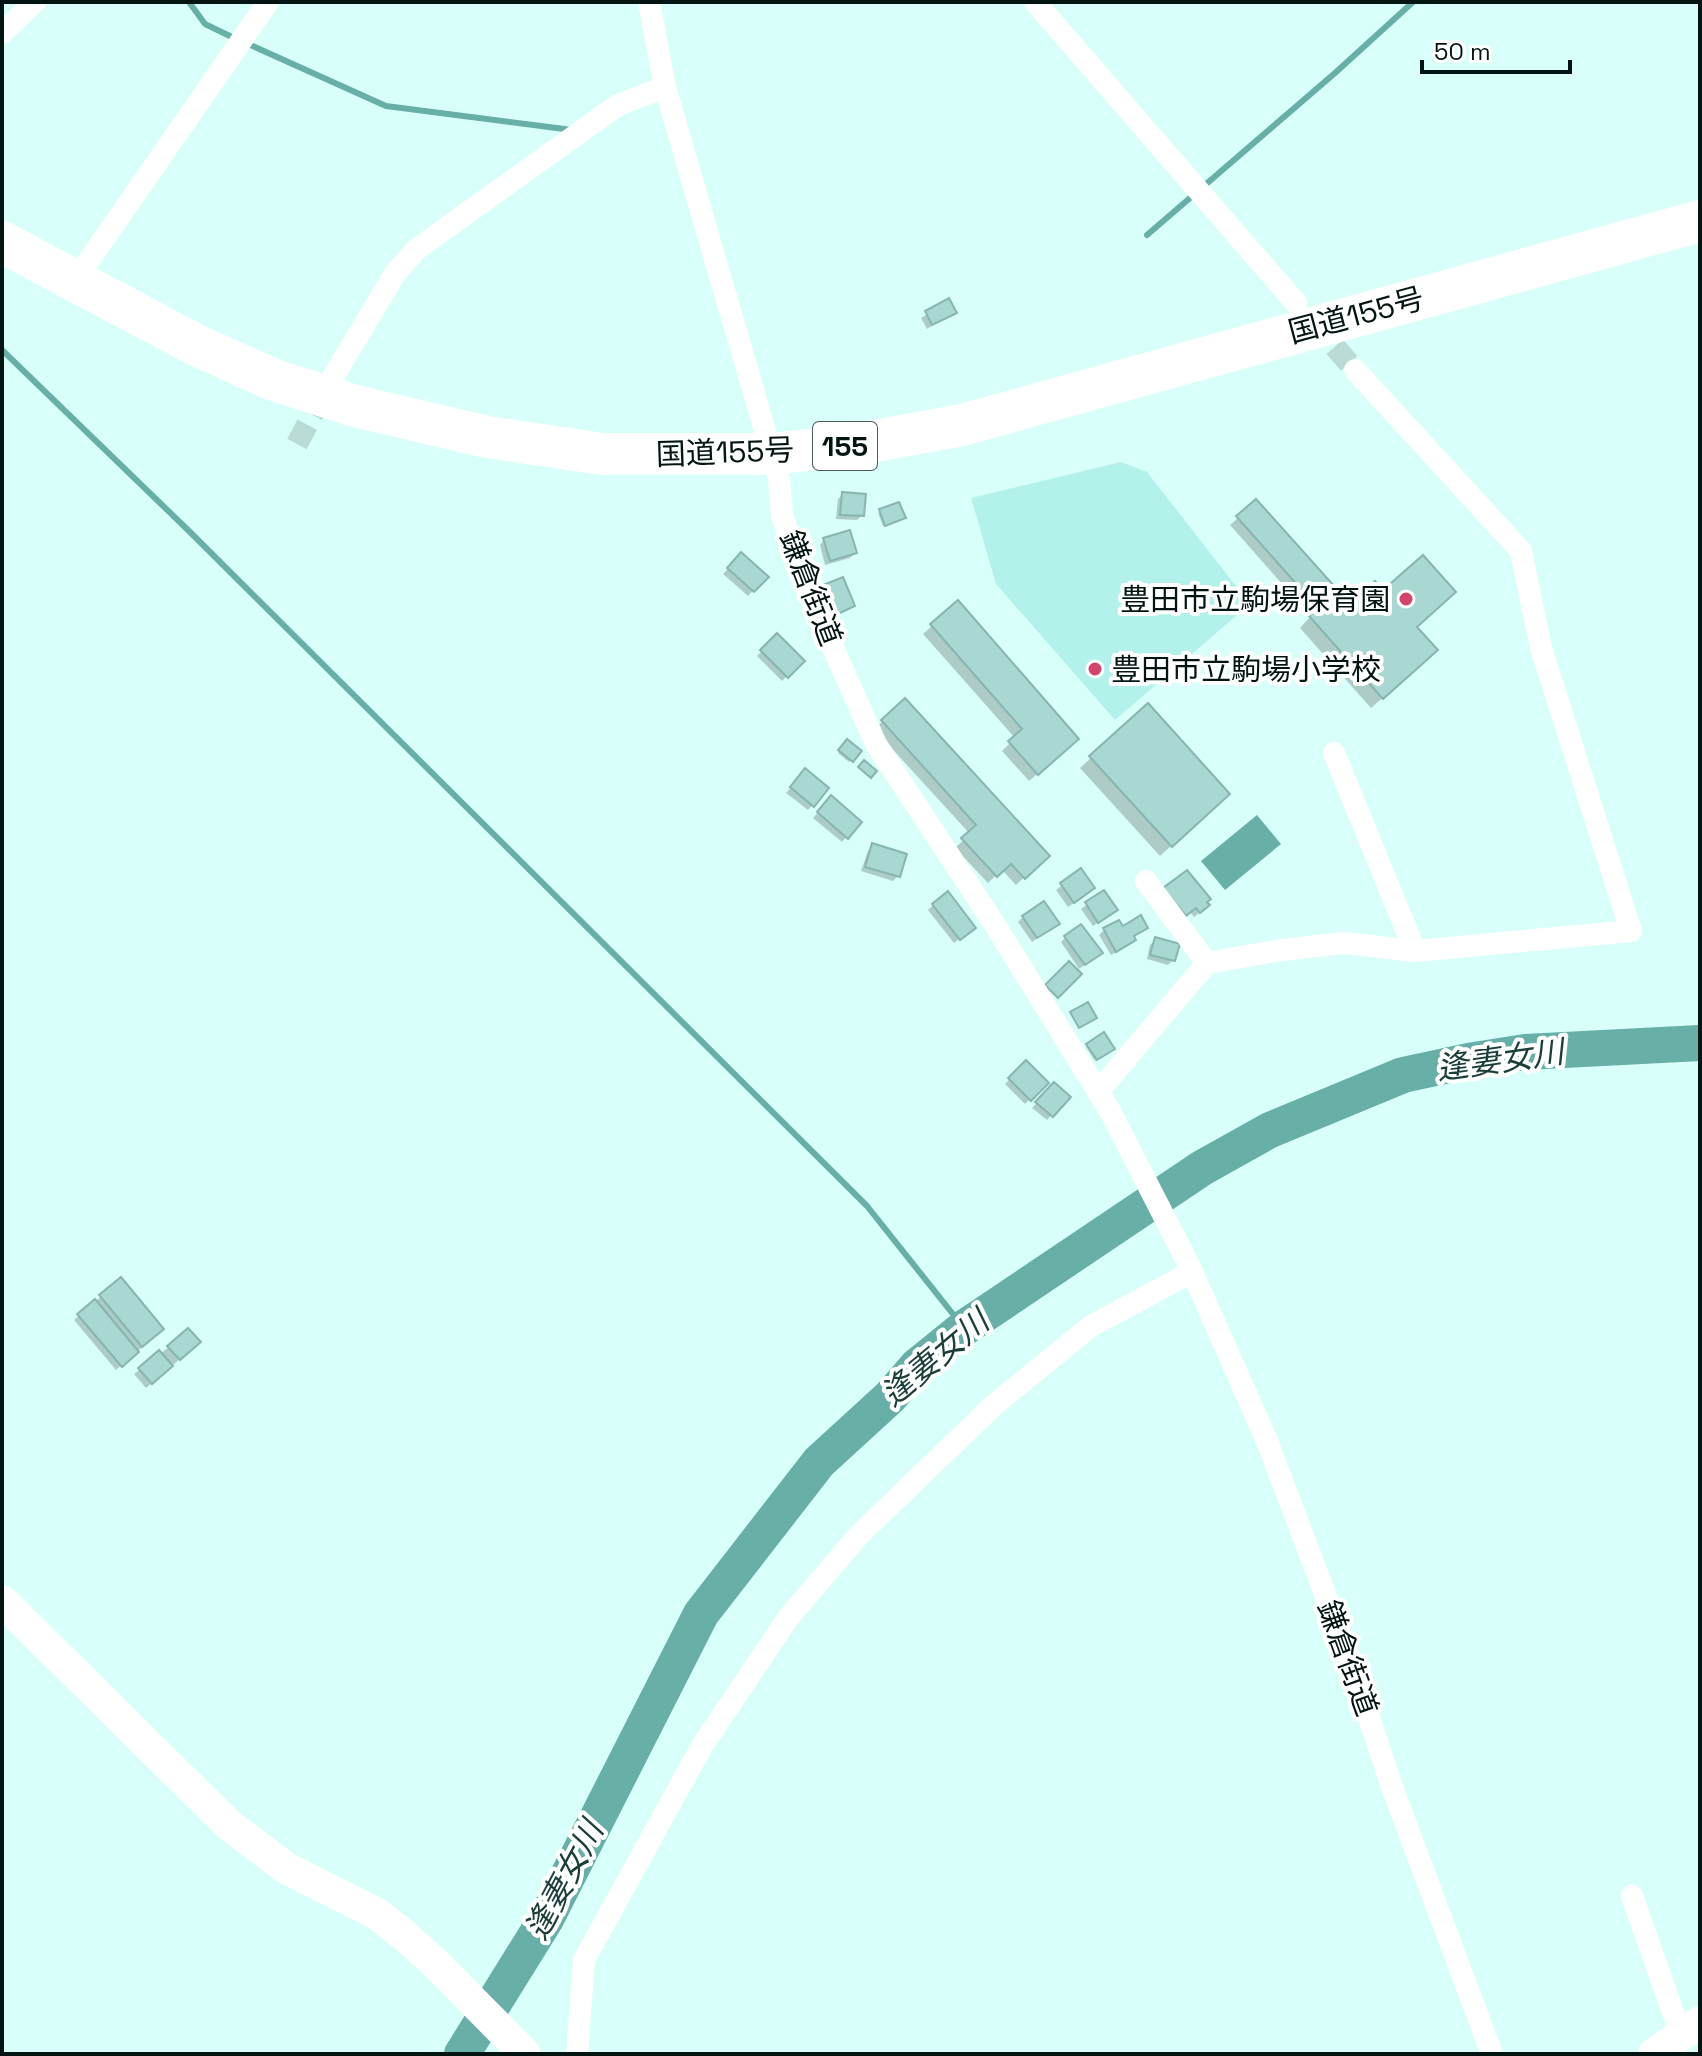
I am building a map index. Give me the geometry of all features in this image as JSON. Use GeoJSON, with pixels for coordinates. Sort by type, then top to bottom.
{"type":"FeatureCollection","features":[{"type":"Feature","properties":{"kind":"highway","name":"国道155号"},"geometry":{"type":"LineString","coordinates":[[2,242],[196,345],[274,380],[370,410],[487,437],[603,454],[775,466],[853,445],[962,425],[1700,221]]}},
{"type":"Feature","properties":{"kind":"highway","name":"国道155号"},"geometry":{"type":"LineString","coordinates":[[2,271],[157,356],[253,397],[340,429],[439,452],[538,470],[637,479],[775,466],[893,462],[1085,414],[1700,247]]}},
{"type":"Feature","properties":{"kind":"street"},"geometry":{"type":"LineString","coordinates":[[2,33],[35,2]]}},
{"type":"Feature","properties":{"kind":"street"},"geometry":{"type":"LineString","coordinates":[[74,282],[268,2]]}},
{"type":"Feature","properties":{"kind":"street","name":"鎌倉街道"},"geometry":{"type":"LineString","coordinates":[[649,2],[665,87],[775,466],[782,515],[809,594],[876,744],[997,928],[1098,1092],[1191,1270],[1267,1441],[1350,1660],[1392,1787],[1492,2054]]}},
{"type":"Feature","properties":{"kind":"street"},"geometry":{"type":"LineString","coordinates":[[1035,2],[1296,303]]}},
{"type":"Feature","properties":{"kind":"street"},"geometry":{"type":"LineString","coordinates":[[333,377],[396,272],[417,249],[618,105],[665,87]]}},
{"type":"Feature","properties":{"kind":"street"},"geometry":{"type":"LineString","coordinates":[[1098,1092],[1207,963],[1344,943],[1415,951],[1631,931],[1540,642],[1521,551],[1355,370]]}},
{"type":"Feature","properties":{"kind":"street"},"geometry":{"type":"LineString","coordinates":[[1334,753],[1415,951]]}},
{"type":"Feature","properties":{"kind":"street"},"geometry":{"type":"LineString","coordinates":[[1146,881],[1207,963]]}},
{"type":"Feature","properties":{"kind":"street"},"geometry":{"type":"LineString","coordinates":[[577,2054],[584,1960],[702,1746],[788,1618],[859,1535],[994,1405],[1091,1326],[1191,1270]]}},
{"type":"Feature","properties":{"kind":"street"},"geometry":{"type":"LineString","coordinates":[[2,1601],[229,1825],[286,1868],[377,1914],[435,1963],[525,2054]]}},
{"type":"Feature","properties":{"kind":"street"},"geometry":{"type":"LineString","coordinates":[[1632,1896],[1691,2028],[1654,2054]]}},
{"type":"Feature","properties":{"kind":"shaded area"},"geometry":{"type":"Polygon","coordinates":[[[1121,462],[1147,472],[1250,604],[1115,720],[996,584],[971,498],[1121,462]]]}},
{"type":"Feature","properties":{"kind":"shaded area"},"geometry":{"type":"Polygon","coordinates":[[[1257,815],[1281,844],[1225,890],[1201,861],[1257,815]]]}},
{"type":"Feature","properties":{"kind":"building"},"geometry":{"type":"Polygon","coordinates":[[[949,298],[957,313],[932,325],[925,311],[949,298]]]}},
{"type":"Feature","properties":{"kind":"building"},"geometry":{"type":"Polygon","coordinates":[[[842,492],[866,494],[864,516],[840,515],[842,492]]]}},
{"type":"Feature","properties":{"kind":"building"},"geometry":{"type":"Polygon","coordinates":[[[1256,499],[1335,587],[1315,605],[1236,516],[1256,499]]]}},
{"type":"Feature","properties":{"kind":"building"},"geometry":{"type":"Polygon","coordinates":[[[899,502],[906,518],[885,526],[879,509],[899,502]]]}},
{"type":"Feature","properties":{"kind":"building"},"geometry":{"type":"Polygon","coordinates":[[[850,530],[857,553],[830,561],[823,538],[850,530]]]}},
{"type":"Feature","properties":{"kind":"building"},"geometry":{"type":"Polygon","coordinates":[[[741,552],[769,577],[754,592],[727,568],[741,552]]]}},
{"type":"Feature","properties":{"kind":"building"},"geometry":{"type":"Polygon","coordinates":[[[1423,555],[1456,592],[1417,627],[1438,650],[1383,699],[1309,616],[1337,590],[1349,604],[1375,581],[1383,590],[1423,555]]]}},
{"type":"Feature","properties":{"kind":"building"},"geometry":{"type":"Polygon","coordinates":[[[843,577],[855,606],[835,615],[823,585],[843,577]]]}},
{"type":"Feature","properties":{"kind":"building"},"geometry":{"type":"Polygon","coordinates":[[[958,600],[1079,739],[1038,775],[1008,741],[1022,729],[930,624],[958,600]]]}},
{"type":"Feature","properties":{"kind":"building"},"geometry":{"type":"Polygon","coordinates":[[[777,633],[805,661],[788,678],[760,650],[777,633]]]}},
{"type":"Feature","properties":{"kind":"building"},"geometry":{"type":"Polygon","coordinates":[[[905,698],[1050,856],[1025,879],[1011,864],[997,877],[961,838],[976,825],[881,720],[905,698]]]}},
{"type":"Feature","properties":{"kind":"building"},"geometry":{"type":"Polygon","coordinates":[[[1148,703],[1230,794],[1172,847],[1089,756],[1148,703]]]}},
{"type":"Feature","properties":{"kind":"building"},"geometry":{"type":"Polygon","coordinates":[[[847,739],[862,751],[853,762],[838,750],[847,739]]]}},
{"type":"Feature","properties":{"kind":"building"},"geometry":{"type":"Polygon","coordinates":[[[864,760],[877,771],[871,778],[858,767],[864,760]]]}},
{"type":"Feature","properties":{"kind":"building"},"geometry":{"type":"Polygon","coordinates":[[[805,768],[829,788],[814,807],[790,787],[805,768]]]}},
{"type":"Feature","properties":{"kind":"building"},"geometry":{"type":"Polygon","coordinates":[[[831,795],[862,822],[848,839],[817,812],[831,795]]]}},
{"type":"Feature","properties":{"kind":"building"},"geometry":{"type":"Polygon","coordinates":[[[872,843],[907,854],[900,877],[865,867],[872,843]]]}},
{"type":"Feature","properties":{"kind":"building"},"geometry":{"type":"Polygon","coordinates":[[[1081,868],[1095,888],[1074,903],[1060,883],[1081,868]]]}},
{"type":"Feature","properties":{"kind":"building"},"geometry":{"type":"Polygon","coordinates":[[[1187,870],[1211,899],[1207,902],[1210,905],[1200,913],[1196,908],[1186,916],[1163,888],[1187,870]]]}},
{"type":"Feature","properties":{"kind":"building"},"geometry":{"type":"Polygon","coordinates":[[[1104,890],[1118,910],[1098,923],[1085,902],[1104,890]]]}},
{"type":"Feature","properties":{"kind":"building"},"geometry":{"type":"Polygon","coordinates":[[[948,891],[976,928],[960,940],[932,904],[948,891]]]}},
{"type":"Feature","properties":{"kind":"building"},"geometry":{"type":"Polygon","coordinates":[[[1044,901],[1060,924],[1037,938],[1022,916],[1044,901]]]}},
{"type":"Feature","properties":{"kind":"building"},"geometry":{"type":"Polygon","coordinates":[[[1141,915],[1148,928],[1116,952],[1103,928],[1119,920],[1123,926],[1141,915]]]}},
{"type":"Feature","properties":{"kind":"building"},"geometry":{"type":"Polygon","coordinates":[[[1081,924],[1103,953],[1085,965],[1064,936],[1081,924]]]}},
{"type":"Feature","properties":{"kind":"building"},"geometry":{"type":"Polygon","coordinates":[[[1155,937],[1180,944],[1175,961],[1150,955],[1155,937]]]}},
{"type":"Feature","properties":{"kind":"building"},"geometry":{"type":"Polygon","coordinates":[[[1069,961],[1082,974],[1058,998],[1045,985],[1069,961]]]}},
{"type":"Feature","properties":{"kind":"building"},"geometry":{"type":"Polygon","coordinates":[[[1088,1002],[1097,1018],[1079,1028],[1070,1012],[1088,1002]]]}},
{"type":"Feature","properties":{"kind":"building"},"geometry":{"type":"Polygon","coordinates":[[[1104,1032],[1115,1049],[1097,1060],[1086,1044],[1104,1032]]]}},
{"type":"Feature","properties":{"kind":"building"},"geometry":{"type":"Polygon","coordinates":[[[1026,1060],[1049,1083],[1031,1101],[1008,1078],[1026,1060]]]}},
{"type":"Feature","properties":{"kind":"building"},"geometry":{"type":"Polygon","coordinates":[[[1054,1082],[1071,1097],[1053,1117],[1035,1102],[1054,1082]]]}},
{"type":"Feature","properties":{"kind":"building"},"geometry":{"type":"Polygon","coordinates":[[[121,1277],[164,1329],[142,1347],[99,1295],[121,1277]]]}},
{"type":"Feature","properties":{"kind":"building"},"geometry":{"type":"Polygon","coordinates":[[[95,1299],[139,1352],[122,1367],[77,1314],[95,1299]]]}},
{"type":"Feature","properties":{"kind":"building"},"geometry":{"type":"Polygon","coordinates":[[[188,1328],[201,1342],[180,1360],[167,1346],[188,1328]]]}},
{"type":"Feature","properties":{"kind":"building"},"geometry":{"type":"Polygon","coordinates":[[[159,1350],[173,1366],[152,1384],[138,1368],[159,1350]]]}},
{"type":"Feature","properties":{"kind":"waterway"},"geometry":{"type":"LineString","coordinates":[[189,2],[205,24],[236,39]]}},
{"type":"Feature","properties":{"kind":"waterway"},"geometry":{"type":"LineString","coordinates":[[1147,235],[1413,2]]}},
{"type":"Feature","properties":{"kind":"waterway"},"geometry":{"type":"LineString","coordinates":[[246,43],[386,106],[572,130]]}},
{"type":"Feature","properties":{"kind":"waterway"},"geometry":{"type":"LineString","coordinates":[[2,350],[189,531],[867,1206],[964,1328]]}},
{"type":"Feature","properties":{"kind":"waterway","name":"逢妻女川"},"geometry":{"type":"LineString","coordinates":[[462,2054],[546,1919],[701,1614],[819,1462],[890,1397],[917,1366],[964,1328],[1202,1168],[1270,1130],[1403,1075],[1525,1052],[1700,1043]]}},
{"type":"Feature","properties":{"kind":"tunnel"},"geometry":{"type":"LineString","coordinates":[[1313,322],[1355,370]]}},
{"type":"Feature","properties":{"kind":"tunnel"},"geometry":{"type":"LineString","coordinates":[[297,444],[326,389]]}},
{"type":"Feature","properties":{"kind":"place","name":"豊田市立駒場保育園"},"geometry":{"type":"Point","coordinates":[1406,599]}},
{"type":"Feature","properties":{"kind":"place","name":"豊田市立駒場小学校"},"geometry":{"type":"Point","coordinates":[1095,669]}}]}
